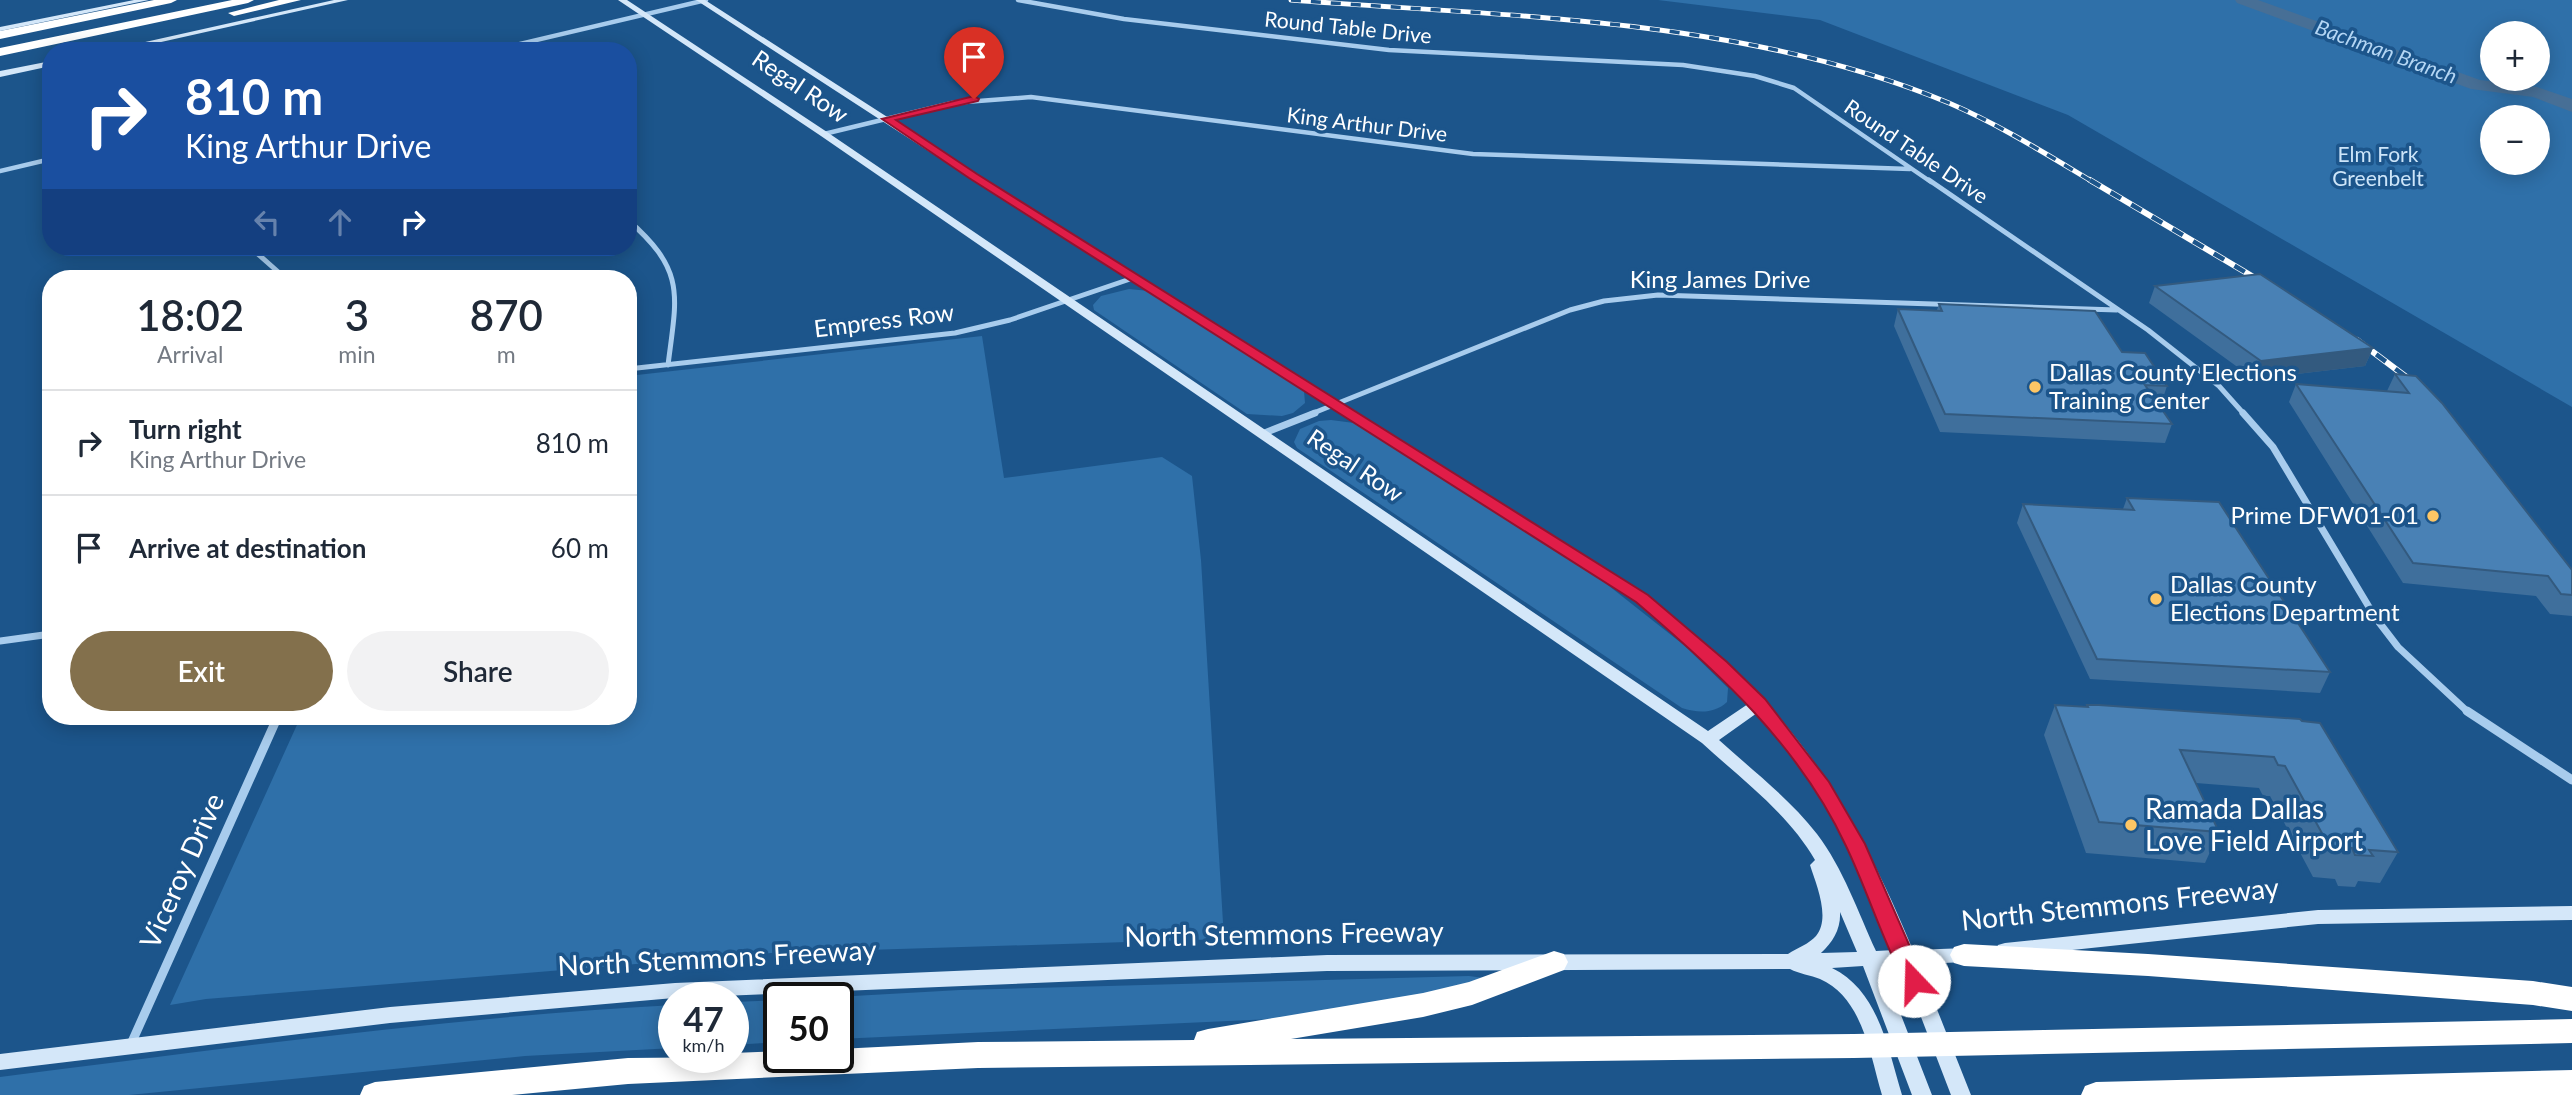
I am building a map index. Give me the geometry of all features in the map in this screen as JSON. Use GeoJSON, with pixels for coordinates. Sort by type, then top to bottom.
{"type":"FeatureCollection","features":[{"type":"Feature","properties":{"kind":"highway"},"geometry":{"type":"LineString","coordinates":[[0,35],[171,0]]}},
{"type":"Feature","properties":{"kind":"highway"},"geometry":{"type":"LineString","coordinates":[[0,35],[188,0]]}},
{"type":"Feature","properties":{"kind":"highway"},"geometry":{"type":"LineString","coordinates":[[0,47],[224,0]]}},
{"type":"Feature","properties":{"kind":"highway"},"geometry":{"type":"LineString","coordinates":[[48,42],[248,0]]}},
{"type":"Feature","properties":{"kind":"highway"},"geometry":{"type":"LineString","coordinates":[[100,42],[295,0]]}},
{"type":"Feature","properties":{"kind":"highway"},"geometry":{"type":"LineString","coordinates":[[102,42],[128,36]]}},
{"type":"Feature","properties":{"kind":"highway"},"geometry":{"type":"LineString","coordinates":[[0,52],[42,43]]}},
{"type":"Feature","properties":{"kind":"highway"},"geometry":{"type":"LineString","coordinates":[[0,64],[42,55]]}},
{"type":"Feature","properties":{"kind":"highway"},"geometry":{"type":"LineString","coordinates":[[1964,956],[2161,966],[2533,993],[2572,999]]}},
{"type":"Feature","properties":{"kind":"highway"},"geometry":{"type":"LineString","coordinates":[[1151,1052],[1423,1005],[1472,993],[1554,962]]}},
{"type":"Feature","properties":{"kind":"highway"},"geometry":{"type":"LineString","coordinates":[[375,1095],[628,1071],[864,1059],[1151,1052],[1987,1044],[2572,1031]]}},
{"type":"Feature","properties":{"kind":"highway"},"geometry":{"type":"LineString","coordinates":[[2096,1095],[2572,1083]]}},
{"type":"Feature","properties":{"kind":"main road"},"geometry":{"type":"LineString","coordinates":[[0,35],[145,0]]}},
{"type":"Feature","properties":{"kind":"main road"},"geometry":{"type":"LineString","coordinates":[[150,42],[344,0]]}},
{"type":"Feature","properties":{"kind":"main road","name":"Regal Row"},"geometry":{"type":"LineString","coordinates":[[622,0],[824,134],[1708,739],[1781,805],[1812,840],[1833,876],[1870,959],[1922,1095]]}},
{"type":"Feature","properties":{"kind":"main road","name":"Regal Row"},"geometry":{"type":"LineString","coordinates":[[703,0],[973,176],[1642,598],[1686,634],[1759,704],[1804,759],[1855,844],[1961,1095]]}},
{"type":"Feature","properties":{"kind":"main road"},"geometry":{"type":"LineString","coordinates":[[0,74],[42,65]]}},
{"type":"Feature","properties":{"kind":"main road"},"geometry":{"type":"LineString","coordinates":[[1708,739],[1759,704]]}},
{"type":"Feature","properties":{"kind":"main road"},"geometry":{"type":"LineString","coordinates":[[1785,962],[1810,952],[1823,943],[1829,932],[1830,899],[1812,840]]}},
{"type":"Feature","properties":{"kind":"main road","name":"North Stemmons Freeway"},"geometry":{"type":"LineString","coordinates":[[0,1062],[390,1014],[675,991],[1315,964],[1785,962],[1964,956],[2060,942],[2266,920],[2572,914]]}},
{"type":"Feature","properties":{"kind":"main road"},"geometry":{"type":"LineString","coordinates":[[1785,962],[1830,975],[1850,991],[1864,1009],[1892,1095]]}},
{"type":"Feature","properties":{"kind":"street"},"geometry":{"type":"LineString","coordinates":[[527,42],[703,0]]}},
{"type":"Feature","properties":{"kind":"street","name":"Round Table Drive"},"geometry":{"type":"LineString","coordinates":[[1018,0],[1115,17],[1375,49],[1635,61],[1732,72],[1794,88],[2118,310],[2219,386],[2258,427],[2279,456],[2375,617],[2412,662],[2483,724],[2572,780]]}},
{"type":"Feature","properties":{"kind":"street","name":"King Arthur Drive"},"geometry":{"type":"LineString","coordinates":[[824,134],[978,98],[1031,97],[1473,154],[1912,169]]}},
{"type":"Feature","properties":{"kind":"street"},"geometry":{"type":"LineString","coordinates":[[0,171],[42,161]]}},
{"type":"Feature","properties":{"kind":"street"},"geometry":{"type":"LineString","coordinates":[[637,228],[663,251],[673,272],[677,291],[676,316],[668,365]]}},
{"type":"Feature","properties":{"kind":"street"},"geometry":{"type":"LineString","coordinates":[[260,256],[276,270]]}},
{"type":"Feature","properties":{"kind":"street","name":"Empress Row"},"geometry":{"type":"LineString","coordinates":[[637,368],[956,333],[1010,320],[1136,277]]}},
{"type":"Feature","properties":{"kind":"street","name":"King James Drive"},"geometry":{"type":"LineString","coordinates":[[1262,434],[1570,310],[1626,298],[1658,295],[2118,310]]}},
{"type":"Feature","properties":{"kind":"street"},"geometry":{"type":"LineString","coordinates":[[0,641],[42,635]]}},
{"type":"Feature","properties":{"kind":"street","name":"Viceroy Drive"},"geometry":{"type":"LineString","coordinates":[[131,1045],[274,725]]}},
{"type":"Feature","properties":{"kind":"green space","name":"Elm Fork Greenbelt"},"geometry":{"type":"Polygon","coordinates":[[[1658,0],[2572,0],[2572,407],[2068,115],[1820,20],[1658,0]]]}},
{"type":"Feature","properties":{"kind":"green space"},"geometry":{"type":"Polygon","coordinates":[[[1129,289],[1149,291],[1304,391],[1305,403],[1293,413],[1282,416],[1247,414],[1094,310],[1093,305],[1101,296],[1129,289]]]}},
{"type":"Feature","properties":{"kind":"green space"},"geometry":{"type":"Polygon","coordinates":[[[982,336],[1004,478],[1162,457],[1192,476],[1201,560],[1224,939],[771,953],[206,999],[170,1005],[297,725],[637,725],[637,375],[982,336]]]}},
{"type":"Feature","properties":{"kind":"green space"},"geometry":{"type":"Polygon","coordinates":[[[1319,421],[1354,423],[1604,582],[1685,646],[1728,688],[1727,702],[1717,709],[1706,711],[1682,708],[1297,448],[1294,442],[1300,429],[1319,421]]]}},
{"type":"Feature","properties":{"kind":"green space"},"geometry":{"type":"Polygon","coordinates":[[[1469,976],[1484,978],[1459,988],[1292,1018],[854,1038],[854,996],[960,990],[1469,976]]]}},
{"type":"Feature","properties":{"kind":"green space"},"geometry":{"type":"Polygon","coordinates":[[[749,1001],[763,1001],[763,1043],[749,1044],[749,1001]]]}},
{"type":"Feature","properties":{"kind":"green space"},"geometry":{"type":"Polygon","coordinates":[[[658,1006],[658,1049],[525,1056],[129,1095],[0,1095],[0,1077],[252,1045],[589,1010],[658,1006]]]}},
{"type":"Feature","properties":{"kind":"building"},"geometry":{"type":"Polygon","coordinates":[[[2260,274],[2373,348],[2261,361],[2155,286],[2260,274]]]}},
{"type":"Feature","properties":{"kind":"building","name":"Dallas County Elections Training Center"},"geometry":{"type":"Polygon","coordinates":[[[1939,304],[2095,311],[2122,352],[2145,353],[2167,386],[2145,385],[2172,424],[1945,414],[1898,309],[1942,311],[1939,304]]]}},
{"type":"Feature","properties":{"kind":"building","name":"Prime DFW01-01"},"geometry":{"type":"Polygon","coordinates":[[[2395,374],[2416,376],[2442,403],[2572,570],[2572,595],[2561,594],[2548,576],[2413,563],[2296,384],[2409,393],[2395,374]]]}},
{"type":"Feature","properties":{"kind":"building","name":"Dallas County Elections Department"},"geometry":{"type":"Polygon","coordinates":[[[2127,498],[2219,502],[2330,672],[2097,659],[2023,504],[2134,510],[2127,498]]]}},
{"type":"Feature","properties":{"kind":"building"},"geometry":{"type":"Polygon","coordinates":[[[2055,705],[2099,705],[2300,719],[2320,723],[2398,852],[2369,850],[2373,856],[2355,855],[2352,848],[2329,846],[2285,766],[2278,765],[2274,757],[2180,750],[2219,832],[2099,822],[2055,705]]]}},
{"type":"Feature","properties":{"kind":"waterway","name":"Bachman Branch"},"geometry":{"type":"LineString","coordinates":[[2243,0],[2477,85],[2537,92],[2572,106]]}},
{"type":"Feature","properties":{"kind":"railway"},"geometry":{"type":"LineString","coordinates":[[1291,0],[1541,17],[1708,37],[1790,53],[1870,75],[1949,103],[2005,130],[2093,182]]}},
{"type":"Feature","properties":{"kind":"railway"},"geometry":{"type":"LineString","coordinates":[[2090,180],[2267,285]]}},
{"type":"Feature","properties":{"kind":"railway"},"geometry":{"type":"LineString","coordinates":[[2357,340],[2421,388]]}},
{"type":"Feature","properties":{"kind":"place","name":"Dallas County Elections Training Center"},"geometry":{"type":"Point","coordinates":[2035,387]}},
{"type":"Feature","properties":{"kind":"place","name":"Prime DFW01-01"},"geometry":{"type":"Point","coordinates":[2433,516]}},
{"type":"Feature","properties":{"kind":"place","name":"Dallas County Elections Department"},"geometry":{"type":"Point","coordinates":[2156,599]}},
{"type":"Feature","properties":{"kind":"place","name":"Ramada Dallas Love Field Airport"},"geometry":{"type":"Point","coordinates":[2131,825]}},
{"type":"Feature","properties":{"kind":"route"},"geometry":{"type":"LineString","coordinates":[[974,99],[887,119],[1642,598],[1721,666],[1759,704],[1804,759],[1822,786],[1855,844],[1897,934],[1914,981]]}}]}
